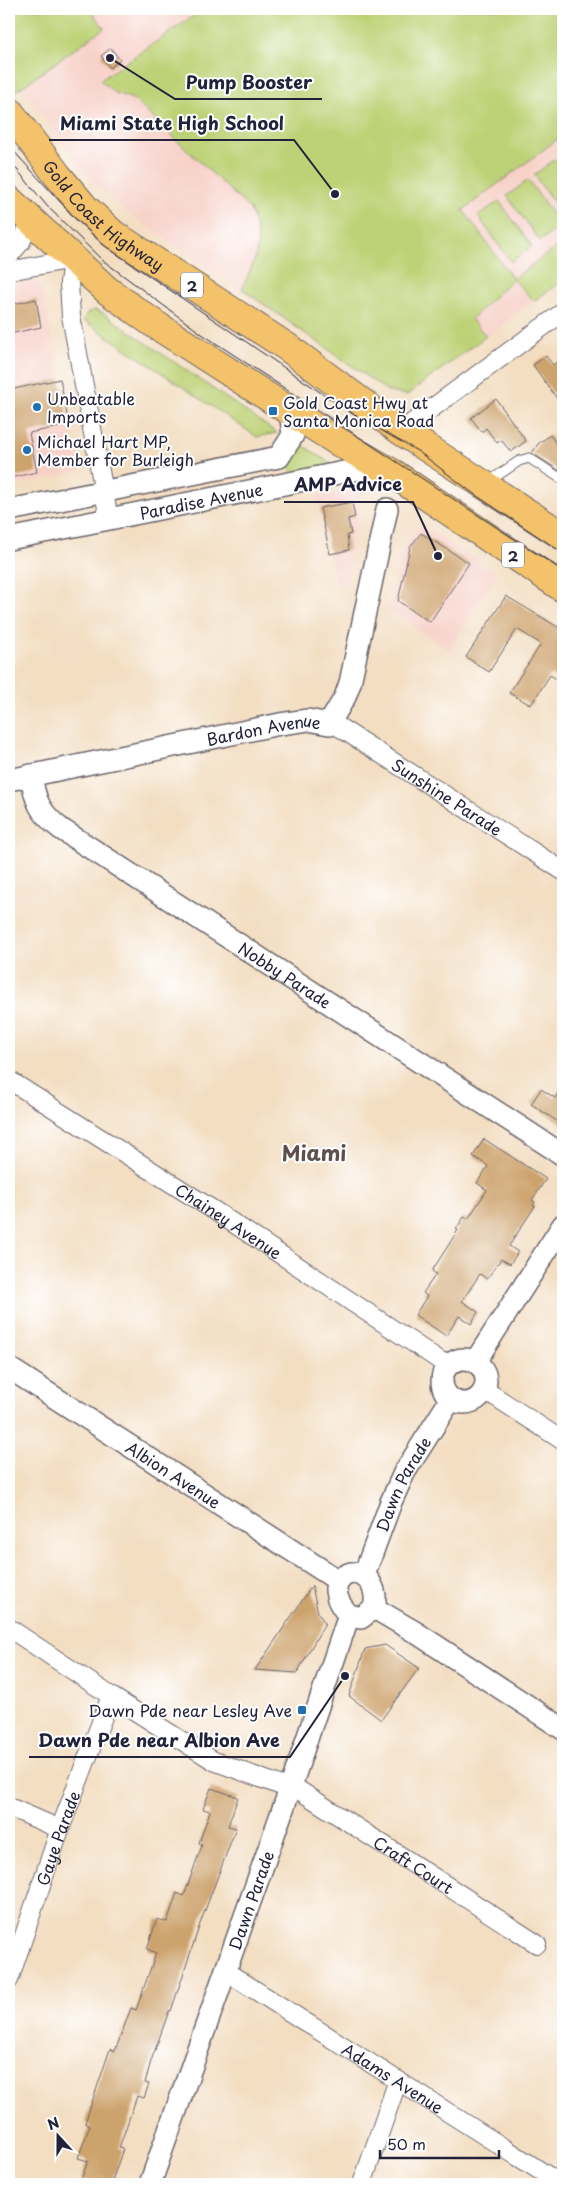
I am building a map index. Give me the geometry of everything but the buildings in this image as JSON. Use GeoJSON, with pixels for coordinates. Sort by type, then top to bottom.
{"type":"FeatureCollection","features":[{"type":"Feature","properties":{"kind":"highway","name":"Gold Coast Highway"},"geometry":{"type":"LineString","coordinates":[[9,111],[63,182],[85,208],[113,234],[287,347],[401,431],[563,536]]}},
{"type":"Feature","properties":{"kind":"highway","name":"2"},"geometry":{"type":"LineString","coordinates":[[9,200],[108,291],[153,323],[335,440],[394,474],[563,588]]}},
{"type":"Feature","properties":{"kind":"street"},"geometry":{"type":"LineString","coordinates":[[9,256],[21,242],[30,221]]}},
{"type":"Feature","properties":{"kind":"street"},"geometry":{"type":"LineString","coordinates":[[9,271],[72,259],[69,283],[71,316],[109,519]]}},
{"type":"Feature","properties":{"kind":"street"},"geometry":{"type":"LineString","coordinates":[[401,431],[563,312]]}},
{"type":"Feature","properties":{"kind":"street"},"geometry":{"type":"LineString","coordinates":[[286,485],[279,457],[293,435],[290,410]]}},
{"type":"Feature","properties":{"kind":"street","name":"Paradise Avenue"},"geometry":{"type":"LineString","coordinates":[[9,510],[279,457]]}},
{"type":"Feature","properties":{"kind":"street","name":"Paradise Avenue"},"geometry":{"type":"LineString","coordinates":[[9,539],[366,468],[394,474]]}},
{"type":"Feature","properties":{"kind":"street","name":"Bardon Avenue"},"geometry":{"type":"LineString","coordinates":[[9,780],[280,724],[308,720],[329,724],[345,697],[350,683],[387,509]]}},
{"type":"Feature","properties":{"kind":"street","name":"Sunshine Parade"},"geometry":{"type":"LineString","coordinates":[[329,724],[340,727],[563,871]]}},
{"type":"Feature","properties":{"kind":"street","name":"Nobby Parade"},"geometry":{"type":"LineString","coordinates":[[31,775],[40,809],[48,819],[61,829],[563,1155]]}},
{"type":"Feature","properties":{"kind":"street","name":"Chainey Avenue"},"geometry":{"type":"LineString","coordinates":[[9,1080],[215,1211],[448,1366]]}},
{"type":"Feature","properties":{"kind":"street"},"geometry":{"type":"LineString","coordinates":[[475,1362],[563,1225]]}},
{"type":"Feature","properties":{"kind":"street"},"geometry":{"type":"LineString","coordinates":[[464,1359],[475,1362],[484,1370],[485,1390],[478,1399],[468,1403],[460,1403],[451,1399],[442,1385],[444,1372],[448,1366],[456,1360],[464,1359]]}},
{"type":"Feature","properties":{"kind":"street","name":"Albion Avenue"},"geometry":{"type":"LineString","coordinates":[[9,1368],[338,1581]]}},
{"type":"Feature","properties":{"kind":"street"},"geometry":{"type":"LineString","coordinates":[[485,1390],[563,1441]]}},
{"type":"Feature","properties":{"kind":"street","name":"Dawn Parade"},"geometry":{"type":"LineString","coordinates":[[364,1575],[391,1502],[404,1473],[451,1399]]}},
{"type":"Feature","properties":{"kind":"street"},"geometry":{"type":"LineString","coordinates":[[344,1575],[364,1575],[372,1585],[376,1600],[374,1608],[361,1618],[349,1615],[337,1596],[338,1581],[344,1575]]}},
{"type":"Feature","properties":{"kind":"street"},"geometry":{"type":"LineString","coordinates":[[374,1608],[563,1729]]}},
{"type":"Feature","properties":{"kind":"street","name":"Dawn Parade"},"geometry":{"type":"LineString","coordinates":[[150,2184],[291,1787],[349,1615]]}},
{"type":"Feature","properties":{"kind":"street","name":"Craft Court"},"geometry":{"type":"LineString","coordinates":[[9,1628],[111,1696],[214,1761],[291,1787],[537,1944]]}},
{"type":"Feature","properties":{"kind":"street","name":"Gaye Parade"},"geometry":{"type":"LineString","coordinates":[[9,1980],[60,1829],[111,1696]]}},
{"type":"Feature","properties":{"kind":"street"},"geometry":{"type":"LineString","coordinates":[[9,1807],[60,1829]]}},
{"type":"Feature","properties":{"kind":"street","name":"Adams Avenue"},"geometry":{"type":"LineString","coordinates":[[225,1971],[561,2184]]}},
{"type":"Feature","properties":{"kind":"street"},"geometry":{"type":"LineString","coordinates":[[362,2184],[398,2080]]}},
{"type":"Feature","properties":{"kind":"lane"},"geometry":{"type":"LineString","coordinates":[[483,484],[519,461],[529,458],[563,480]]}},
{"type":"Feature","properties":{"kind":"shaded area"},"geometry":{"type":"Polygon","coordinates":[[[9,9],[563,9],[563,280],[407,395],[389,392],[122,209],[91,180],[9,72],[9,9]]]}},
{"type":"Feature","properties":{"kind":"shaded area"},"geometry":{"type":"Polygon","coordinates":[[[9,245],[41,287],[80,471],[9,487],[9,245]]]}},
{"type":"Feature","properties":{"kind":"shaded area"},"geometry":{"type":"Polygon","coordinates":[[[356,488],[362,501],[345,586],[335,582],[316,496],[356,488]]]}},
{"type":"Feature","properties":{"kind":"shaded area"},"geometry":{"type":"Polygon","coordinates":[[[418,527],[423,527],[497,573],[449,650],[390,611],[400,554],[418,527]]]}},
{"type":"Feature","properties":{"kind":"green space"},"geometry":{"type":"Polygon","coordinates":[[[9,9],[90,9],[104,28],[16,91],[9,82],[9,9]]]}},
{"type":"Feature","properties":{"kind":"green space"},"geometry":{"type":"Polygon","coordinates":[[[204,9],[563,9],[563,135],[463,210],[513,279],[471,319],[486,336],[407,395],[389,392],[242,289],[252,267],[258,242],[250,209],[133,99],[115,93],[100,80],[204,9]]]}},
{"type":"Feature","properties":{"kind":"green space"},"geometry":{"type":"Polygon","coordinates":[[[555,159],[563,170],[563,215],[534,175],[555,159]]]}},
{"type":"Feature","properties":{"kind":"green space"},"geometry":{"type":"Polygon","coordinates":[[[528,180],[561,226],[540,241],[507,196],[528,180]]]}},
{"type":"Feature","properties":{"kind":"green space"},"geometry":{"type":"Polygon","coordinates":[[[499,201],[532,246],[511,262],[478,216],[499,201]]]}},
{"type":"Feature","properties":{"kind":"green space"},"geometry":{"type":"Polygon","coordinates":[[[563,242],[563,280],[534,301],[513,279],[563,242]]]}},
{"type":"Feature","properties":{"kind":"green space"},"geometry":{"type":"Polygon","coordinates":[[[95,310],[103,313],[277,433],[257,437],[83,320],[87,313],[95,310]]]}},
{"type":"Feature","properties":{"kind":"green space"},"geometry":{"type":"Polygon","coordinates":[[[301,444],[336,467],[294,478],[287,461],[295,454],[301,444]]]}},
{"type":"Feature","properties":{"kind":"tram line"},"geometry":{"type":"LineString","coordinates":[[9,146],[75,218],[105,246],[351,413],[419,452],[474,494],[563,553]]}},
{"type":"Feature","properties":{"kind":"tram line"},"geometry":{"type":"LineString","coordinates":[[9,160],[47,206],[101,259],[202,334],[563,571]]}},
{"type":"Feature","properties":{"kind":"place","name":"Pump Booster"},"geometry":{"type":"Point","coordinates":[110,58]}},
{"type":"Feature","properties":{"kind":"place","name":"Miami State High School"},"geometry":{"type":"Point","coordinates":[335,194]}},
{"type":"Feature","properties":{"kind":"place","name":"Unbeatable Imports"},"geometry":{"type":"Point","coordinates":[37,407]}},
{"type":"Feature","properties":{"kind":"place","name":"Gold Coast Hwy at Santa Monica Road"},"geometry":{"type":"Point","coordinates":[273,411]}},
{"type":"Feature","properties":{"kind":"place","name":"Michael Hart MP, Member for Burleigh"},"geometry":{"type":"Point","coordinates":[27,450]}},
{"type":"Feature","properties":{"kind":"place","name":"AMP Advice"},"geometry":{"type":"Point","coordinates":[438,556]}},
{"type":"Feature","properties":{"kind":"place","name":"Dawn Pde near Albion Ave"},"geometry":{"type":"Point","coordinates":[345,1676]}},
{"type":"Feature","properties":{"kind":"place","name":"Dawn Pde near Lesley Ave"},"geometry":{"type":"Point","coordinates":[302,1710]}},
{"type":"Feature","properties":{"kind":"district","name":"Miami"},"geometry":{"type":"Point","coordinates":[314,1152]}}]}
